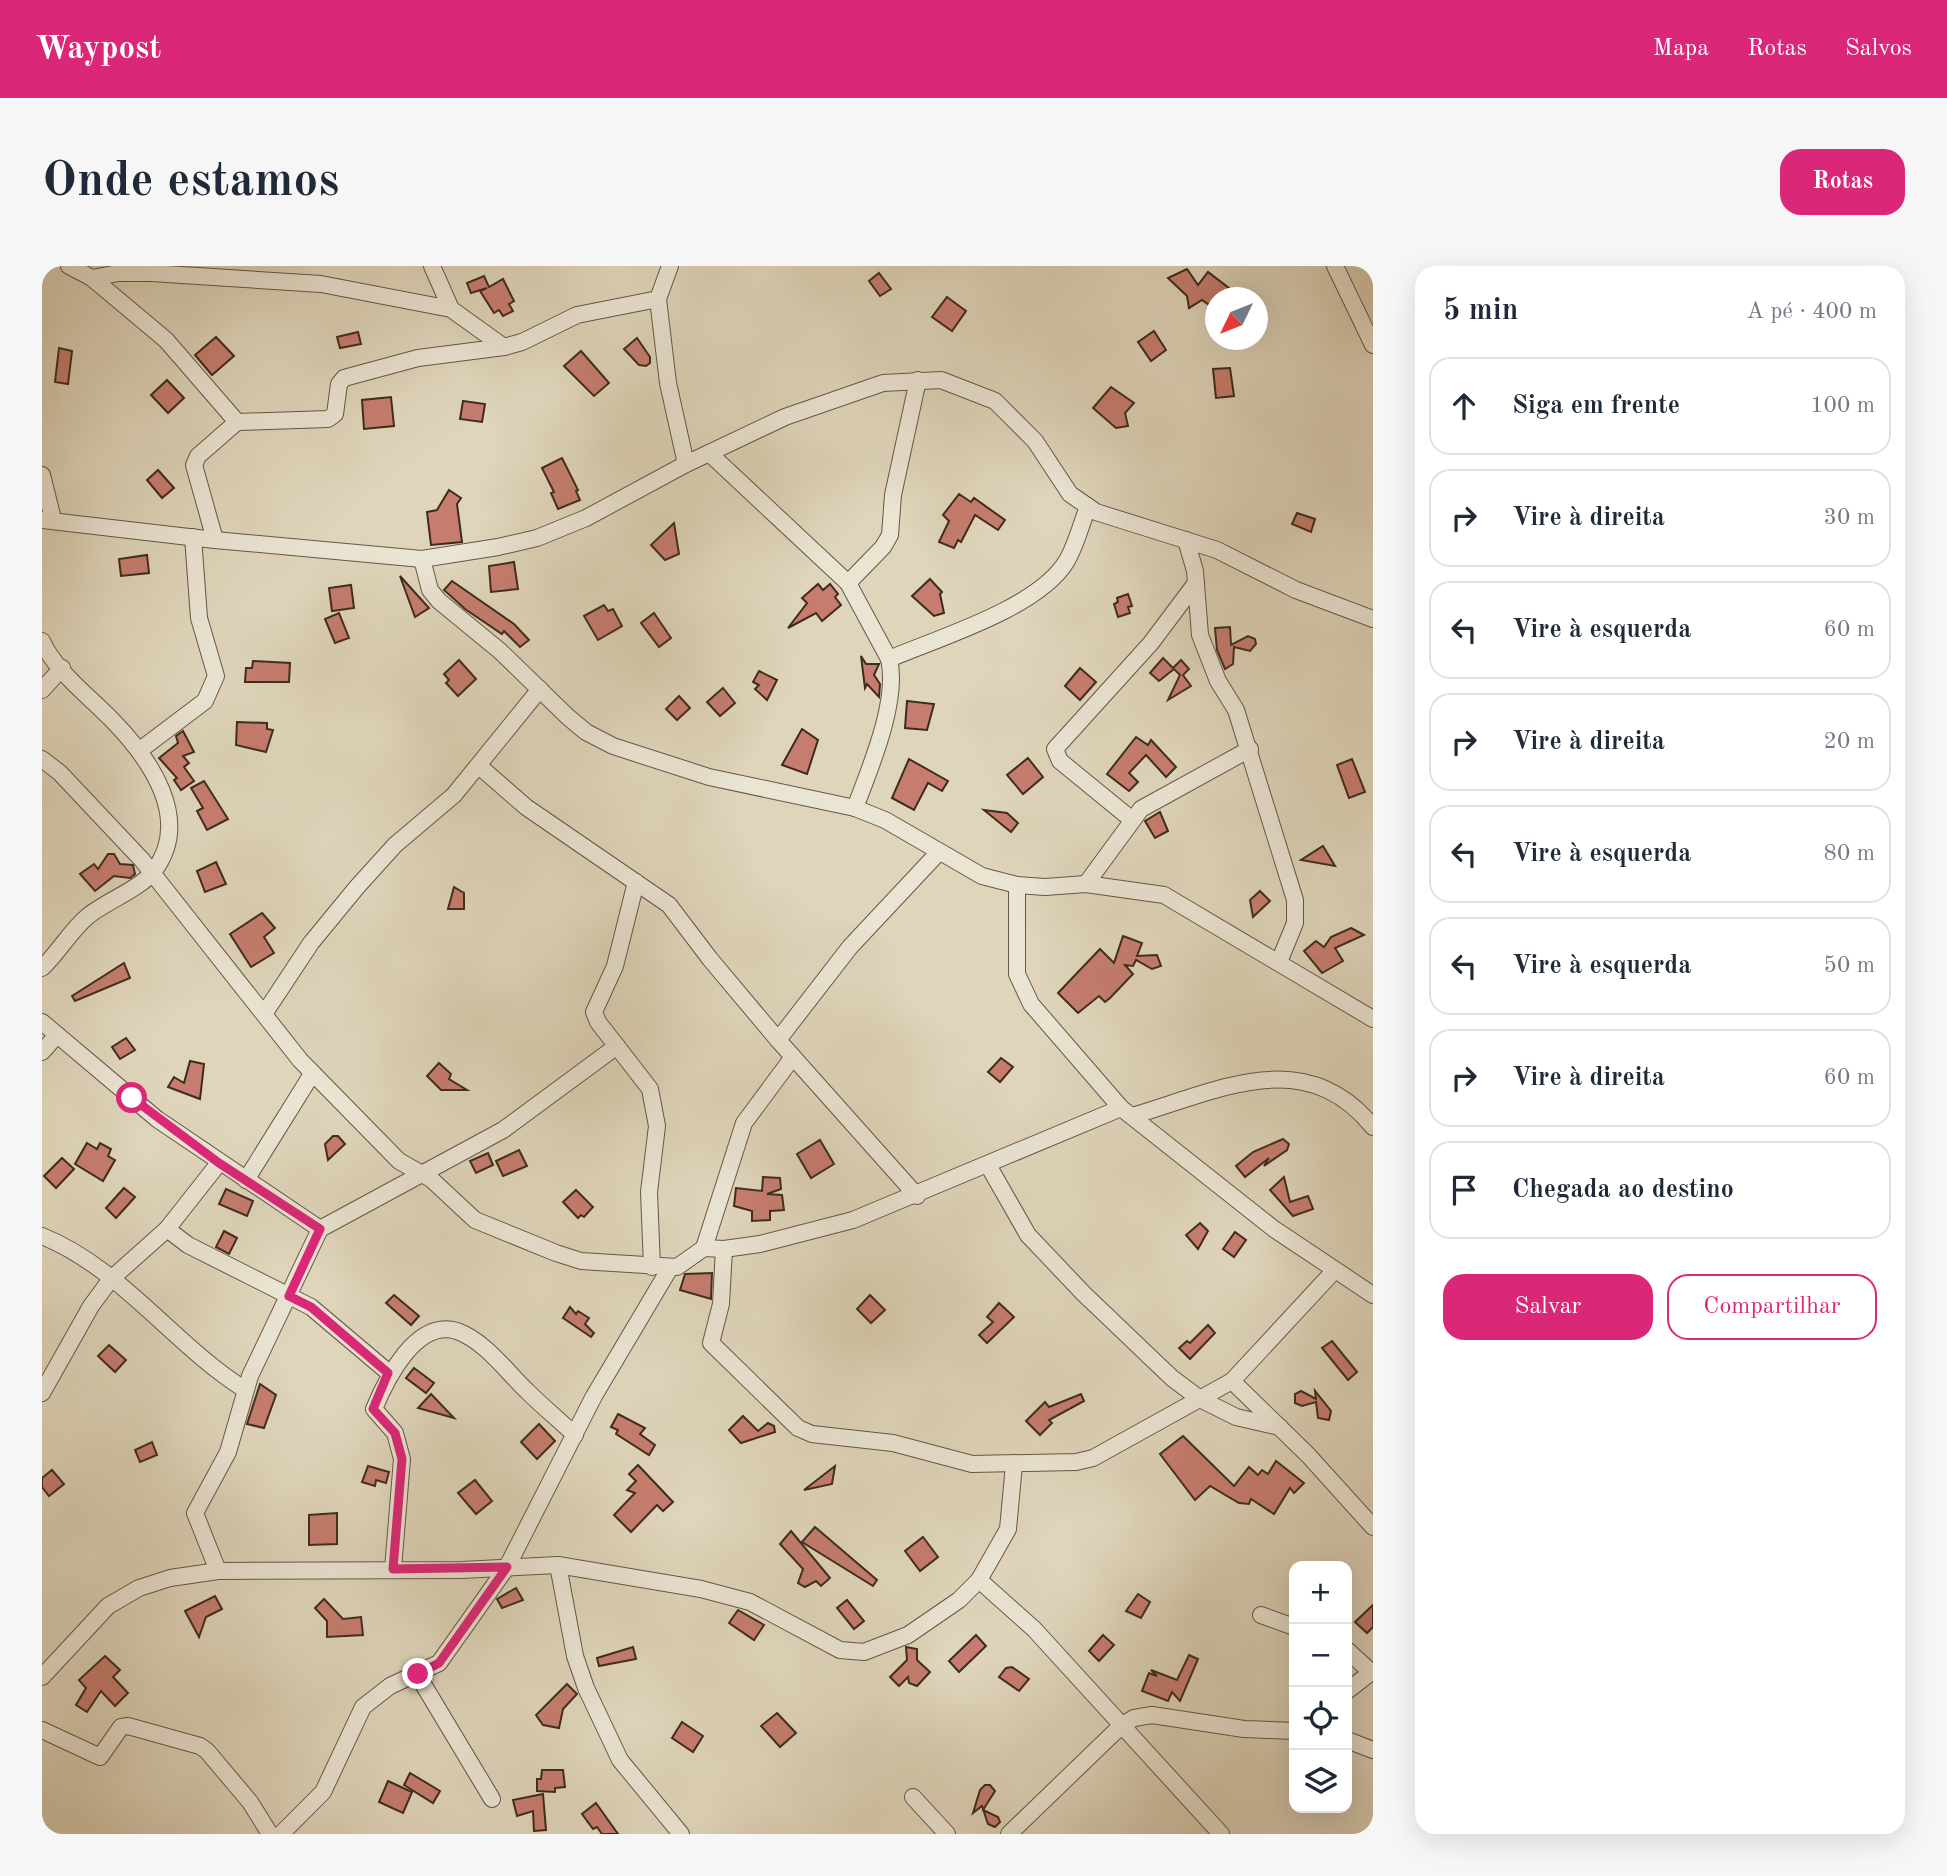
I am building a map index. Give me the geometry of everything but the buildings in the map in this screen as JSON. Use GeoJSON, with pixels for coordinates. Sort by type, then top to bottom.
{"type":"FeatureCollection","features":[{"type":"Feature","properties":{"kind":"street"},"geometry":{"type":"LineString","coordinates":[[69,266],[92,278],[166,340],[237,422]]}},
{"type":"Feature","properties":{"kind":"street"},"geometry":{"type":"LineString","coordinates":[[432,266],[451,309]]}},
{"type":"Feature","properties":{"kind":"street"},"geometry":{"type":"LineString","coordinates":[[670,266],[658,299],[668,383],[686,464]]}},
{"type":"Feature","properties":{"kind":"street"},"geometry":{"type":"LineString","coordinates":[[1335,266],[1373,345]]}},
{"type":"Feature","properties":{"kind":"street"},"geometry":{"type":"LineString","coordinates":[[92,278],[135,270],[304,281],[451,309],[504,347]]}},
{"type":"Feature","properties":{"kind":"street"},"geometry":{"type":"LineString","coordinates":[[215,540],[194,465],[198,456],[237,422],[328,419],[335,414],[339,384],[344,378],[418,359],[504,347],[522,342],[577,315],[658,299]]}},
{"type":"Feature","properties":{"kind":"street"},"geometry":{"type":"LineString","coordinates":[[848,583],[883,547],[890,535],[893,495],[918,380]]}},
{"type":"Feature","properties":{"kind":"street"},"geometry":{"type":"LineString","coordinates":[[42,475],[47,519],[215,540],[422,559],[537,538],[586,518],[686,464],[785,417],[883,383],[941,380],[995,401],[1035,441],[1070,494],[1088,507],[1126,523],[1160,530],[1217,550],[1296,590],[1373,620]]}},
{"type":"Feature","properties":{"kind":"street"},"geometry":{"type":"LineString","coordinates":[[709,453],[848,583],[889,659],[892,672],[889,694],[873,759],[855,808]]}},
{"type":"Feature","properties":{"kind":"street"},"geometry":{"type":"LineString","coordinates":[[889,659],[998,614],[1041,587],[1067,560],[1088,507]]}},
{"type":"Feature","properties":{"kind":"street"},"geometry":{"type":"LineString","coordinates":[[139,750],[205,701],[216,676],[199,618],[193,537]]}},
{"type":"Feature","properties":{"kind":"street"},"geometry":{"type":"LineString","coordinates":[[1186,540],[1196,583],[1200,635],[1218,681],[1236,710],[1250,749],[1296,911],[1279,962]]}},
{"type":"Feature","properties":{"kind":"street"},"geometry":{"type":"LineString","coordinates":[[422,559],[430,590],[439,601],[586,732],[612,746],[709,777],[855,808],[885,820],[982,876],[1017,885],[1045,887],[1086,884],[1150,891],[1175,899],[1373,1019]]}},
{"type":"Feature","properties":{"kind":"street"},"geometry":{"type":"LineString","coordinates":[[1131,819],[1060,761],[1055,749],[1151,643],[1196,583]]}},
{"type":"Feature","properties":{"kind":"street"},"geometry":{"type":"LineString","coordinates":[[42,641],[62,668],[139,750],[165,794],[169,821],[168,839],[153,873],[89,915],[42,968]]}},
{"type":"Feature","properties":{"kind":"street"},"geometry":{"type":"LineString","coordinates":[[42,690],[62,668]]}},
{"type":"Feature","properties":{"kind":"street"},"geometry":{"type":"LineString","coordinates":[[264,1014],[311,943],[381,859],[454,795],[540,689]]}},
{"type":"Feature","properties":{"kind":"street"},"geometry":{"type":"LineString","coordinates":[[1086,884],[1131,819],[1152,800],[1250,749]]}},
{"type":"Feature","properties":{"kind":"street"},"geometry":{"type":"LineString","coordinates":[[42,759],[60,773],[153,873],[313,1074],[399,1161],[422,1172],[475,1220],[556,1254],[581,1261],[670,1268]]}},
{"type":"Feature","properties":{"kind":"street"},"geometry":{"type":"LineString","coordinates":[[479,766],[526,807],[678,914],[710,959],[778,1040],[917,1196]]}},
{"type":"Feature","properties":{"kind":"street"},"geometry":{"type":"LineString","coordinates":[[778,1040],[850,947],[939,853]]}},
{"type":"Feature","properties":{"kind":"street"},"geometry":{"type":"LineString","coordinates":[[636,882],[615,966],[594,1013],[650,1089],[657,1126],[649,1192],[652,1267]]}},
{"type":"Feature","properties":{"kind":"street"},"geometry":{"type":"LineString","coordinates":[[1017,885],[1017,974],[1023,991],[1127,1112],[1274,1229],[1372,1293]]}},
{"type":"Feature","properties":{"kind":"street"},"geometry":{"type":"LineString","coordinates":[[42,1022],[157,1119],[320,1229]]}},
{"type":"Feature","properties":{"kind":"street"},"geometry":{"type":"LineString","coordinates":[[42,1052],[57,1035]]}},
{"type":"Feature","properties":{"kind":"street"},"geometry":{"type":"LineString","coordinates":[[218,1571],[196,1522],[195,1513],[235,1436],[244,1390],[320,1229],[503,1130],[617,1045]]}},
{"type":"Feature","properties":{"kind":"street"},"geometry":{"type":"LineString","coordinates":[[704,1248],[744,1123],[793,1057]]}},
{"type":"Feature","properties":{"kind":"street"},"geometry":{"type":"LineString","coordinates":[[246,1180],[313,1074]]}},
{"type":"Feature","properties":{"kind":"street"},"geometry":{"type":"LineString","coordinates":[[281,1834],[323,1792],[363,1707],[390,1686],[439,1663],[507,1567],[594,1396],[670,1268],[704,1248],[724,1249],[826,1229],[917,1196],[988,1165],[1127,1112],[1246,1082],[1287,1077],[1304,1080],[1338,1094],[1357,1107],[1373,1127]]}},
{"type":"Feature","properties":{"kind":"street"},"geometry":{"type":"LineString","coordinates":[[42,1393],[66,1346],[111,1279],[167,1229],[219,1163]]}},
{"type":"Feature","properties":{"kind":"street"},"geometry":{"type":"LineString","coordinates":[[988,1165],[1028,1235],[1143,1350],[1200,1399],[1251,1422],[1280,1427]]}},
{"type":"Feature","properties":{"kind":"street"},"geometry":{"type":"LineString","coordinates":[[167,1229],[188,1245],[311,1307],[388,1373]]}},
{"type":"Feature","properties":{"kind":"street"},"geometry":{"type":"LineString","coordinates":[[42,1236],[65,1245],[111,1279],[197,1356],[244,1390]]}},
{"type":"Feature","properties":{"kind":"street"},"geometry":{"type":"LineString","coordinates":[[724,1249],[720,1304],[711,1343],[798,1428],[812,1434],[892,1443],[972,1464],[1076,1462],[1093,1458],[1232,1381],[1335,1270]]}},
{"type":"Feature","properties":{"kind":"street"},"geometry":{"type":"LineString","coordinates":[[393,1569],[402,1459],[395,1433],[373,1409],[388,1373],[402,1356],[429,1334],[442,1329],[458,1332],[483,1347],[575,1435]]}},
{"type":"Feature","properties":{"kind":"street"},"geometry":{"type":"LineString","coordinates":[[1232,1381],[1280,1427],[1373,1527]]}},
{"type":"Feature","properties":{"kind":"street"},"geometry":{"type":"LineString","coordinates":[[42,1676],[108,1606],[139,1588],[170,1578],[218,1571],[558,1565],[701,1589],[750,1602],[840,1650],[864,1652],[908,1636],[959,1600],[979,1580],[1007,1529],[1014,1464]]}},
{"type":"Feature","properties":{"kind":"street"},"geometry":{"type":"LineString","coordinates":[[558,1565],[575,1656],[586,1688],[620,1760],[681,1834]]}},
{"type":"Feature","properties":{"kind":"street"},"geometry":{"type":"LineString","coordinates":[[979,1580],[1034,1629],[1221,1834]]}},
{"type":"Feature","properties":{"kind":"street"},"geometry":{"type":"LineString","coordinates":[[1261,1615],[1289,1625]]}},
{"type":"Feature","properties":{"kind":"street"},"geometry":{"type":"LineString","coordinates":[[1352,1654],[1372,1672],[1352,1687]]}},
{"type":"Feature","properties":{"kind":"street"},"geometry":{"type":"LineString","coordinates":[[418,1674],[492,1800]]}},
{"type":"Feature","properties":{"kind":"street"},"geometry":{"type":"LineString","coordinates":[[1009,1834],[1121,1726],[1134,1718],[1152,1715],[1244,1728],[1289,1731]]}},
{"type":"Feature","properties":{"kind":"street"},"geometry":{"type":"LineString","coordinates":[[42,1730],[100,1757],[121,1727],[128,1726],[200,1746],[250,1802],[270,1834]]}},
{"type":"Feature","properties":{"kind":"street"},"geometry":{"type":"LineString","coordinates":[[1352,1742],[1373,1750]]}},
{"type":"Feature","properties":{"kind":"street"},"geometry":{"type":"LineString","coordinates":[[914,1797],[947,1834]]}},
{"type":"Feature","properties":{"kind":"route"},"geometry":{"type":"LineString","coordinates":[[132,1098],[219,1163],[320,1229],[289,1296],[311,1307],[388,1373],[373,1409],[376,1416],[387,1423],[395,1433],[402,1459],[393,1569],[462,1570],[507,1567],[439,1663],[418,1674]]}}]}
